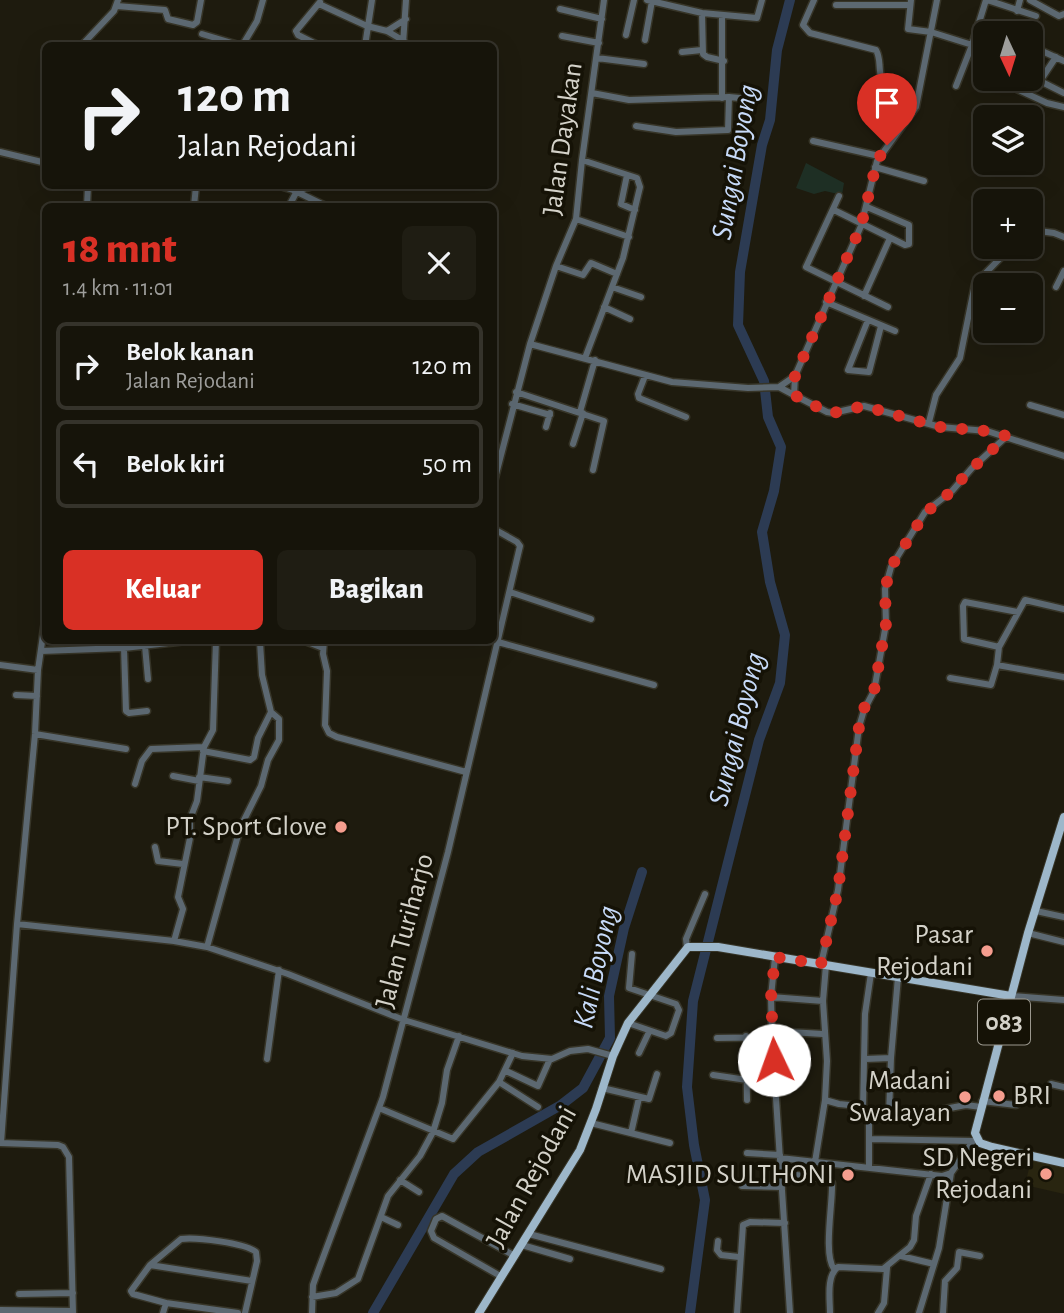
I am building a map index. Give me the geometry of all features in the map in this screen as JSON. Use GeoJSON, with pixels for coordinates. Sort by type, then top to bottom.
{"type":"FeatureCollection","features":[{"type":"Feature","properties":{"kind":"main road","name":"083"},"geometry":{"type":"LineString","coordinates":[[975,1140],[975,1128],[1028,933],[1060,841],[1064,817]]}},
{"type":"Feature","properties":{"kind":"main road"},"geometry":{"type":"LineString","coordinates":[[691,947],[718,947],[1011,996]]}},
{"type":"Feature","properties":{"kind":"main road","name":"Jalan Rejodani"},"geometry":{"type":"LineString","coordinates":[[479,1313],[580,1150],[612,1056],[628,1023],[691,947]]}},
{"type":"Feature","properties":{"kind":"main road"},"geometry":{"type":"LineString","coordinates":[[975,1140],[992,1147],[1064,1163]]}},
{"type":"Feature","properties":{"kind":"street"},"geometry":{"type":"LineString","coordinates":[[84,42],[117,3],[165,10],[168,19],[193,25],[197,22],[201,0]]}},
{"type":"Feature","properties":{"kind":"street"},"geometry":{"type":"LineString","coordinates":[[244,42],[257,21],[260,0]]}},
{"type":"Feature","properties":{"kind":"street"},"geometry":{"type":"LineString","coordinates":[[365,42],[372,0]]}},
{"type":"Feature","properties":{"kind":"street"},"geometry":{"type":"LineString","coordinates":[[403,42],[407,0]]}},
{"type":"Feature","properties":{"kind":"street","name":"Jalan Dayakan"},"geometry":{"type":"LineString","coordinates":[[497,469],[530,344],[556,266],[576,219],[604,0]]}},
{"type":"Feature","properties":{"kind":"street"},"geometry":{"type":"LineString","coordinates":[[626,36],[634,0]]}},
{"type":"Feature","properties":{"kind":"street"},"geometry":{"type":"LineString","coordinates":[[645,40],[650,1],[702,13],[757,18],[762,0]]}},
{"type":"Feature","properties":{"kind":"street"},"geometry":{"type":"LineString","coordinates":[[814,0],[803,25],[810,33],[876,50],[882,86],[901,103],[916,107]]}},
{"type":"Feature","properties":{"kind":"street"},"geometry":{"type":"LineString","coordinates":[[794,395],[795,376],[861,226],[875,167],[916,107],[937,0]]}},
{"type":"Feature","properties":{"kind":"street"},"geometry":{"type":"LineString","coordinates":[[956,86],[986,0],[1036,16]]}},
{"type":"Feature","properties":{"kind":"street"},"geometry":{"type":"LineString","coordinates":[[1017,11],[1020,0]]}},
{"type":"Feature","properties":{"kind":"street"},"geometry":{"type":"LineString","coordinates":[[1030,0],[1059,16],[1064,14]]}},
{"type":"Feature","properties":{"kind":"street"},"geometry":{"type":"LineString","coordinates":[[312,42],[298,35],[296,31],[320,2],[367,26],[387,31],[402,42]]}},
{"type":"Feature","properties":{"kind":"street"},"geometry":{"type":"LineString","coordinates":[[836,5],[910,3],[908,29],[931,32],[972,45]]}},
{"type":"Feature","properties":{"kind":"street"},"geometry":{"type":"LineString","coordinates":[[560,9],[602,19]]}},
{"type":"Feature","properties":{"kind":"street"},"geometry":{"type":"LineString","coordinates":[[702,13],[702,50],[705,56],[724,61]]}},
{"type":"Feature","properties":{"kind":"street"},"geometry":{"type":"LineString","coordinates":[[636,126],[676,132],[729,129],[722,16]]}},
{"type":"Feature","properties":{"kind":"street"},"geometry":{"type":"LineString","coordinates":[[387,31],[406,19]]}},
{"type":"Feature","properties":{"kind":"street"},"geometry":{"type":"LineString","coordinates":[[202,34],[229,42]]}},
{"type":"Feature","properties":{"kind":"street"},"geometry":{"type":"LineString","coordinates":[[562,36],[598,43]]}},
{"type":"Feature","properties":{"kind":"street"},"geometry":{"type":"LineString","coordinates":[[682,52],[702,50]]}},
{"type":"Feature","properties":{"kind":"street"},"geometry":{"type":"LineString","coordinates":[[1043,51],[1064,61]]}},
{"type":"Feature","properties":{"kind":"street"},"geometry":{"type":"LineString","coordinates":[[1056,57],[1040,81],[1064,93]]}},
{"type":"Feature","properties":{"kind":"street"},"geometry":{"type":"LineString","coordinates":[[597,58],[645,64]]}},
{"type":"Feature","properties":{"kind":"street"},"geometry":{"type":"LineString","coordinates":[[1020,91],[1046,103],[1064,107]]}},
{"type":"Feature","properties":{"kind":"street"},"geometry":{"type":"LineString","coordinates":[[592,93],[629,100],[750,99]]}},
{"type":"Feature","properties":{"kind":"street"},"geometry":{"type":"LineString","coordinates":[[813,141],[880,156]]}},
{"type":"Feature","properties":{"kind":"street"},"geometry":{"type":"LineString","coordinates":[[2,152],[42,162]]}},
{"type":"Feature","properties":{"kind":"street"},"geometry":{"type":"LineString","coordinates":[[582,160],[639,181],[640,194],[617,274],[585,358]]}},
{"type":"Feature","properties":{"kind":"street"},"geometry":{"type":"LineString","coordinates":[[875,167],[923,181]]}},
{"type":"Feature","properties":{"kind":"street"},"geometry":{"type":"LineString","coordinates":[[626,175],[621,204],[635,210]]}},
{"type":"Feature","properties":{"kind":"street"},"geometry":{"type":"LineString","coordinates":[[290,189],[320,203]]}},
{"type":"Feature","properties":{"kind":"street"},"geometry":{"type":"LineString","coordinates":[[291,203],[297,191],[303,189]]}},
{"type":"Feature","properties":{"kind":"street"},"geometry":{"type":"LineString","coordinates":[[839,196],[806,267],[888,307]]}},
{"type":"Feature","properties":{"kind":"street"},"geometry":{"type":"LineString","coordinates":[[834,210],[861,226],[908,245],[909,225],[867,208]]}},
{"type":"Feature","properties":{"kind":"street"},"geometry":{"type":"LineString","coordinates":[[576,219],[629,237]]}},
{"type":"Feature","properties":{"kind":"street"},"geometry":{"type":"LineString","coordinates":[[1043,231],[1064,237]]}},
{"type":"Feature","properties":{"kind":"street"},"geometry":{"type":"LineString","coordinates":[[864,296],[890,238]]}},
{"type":"Feature","properties":{"kind":"street"},"geometry":{"type":"LineString","coordinates":[[929,422],[936,395],[960,358],[975,284],[999,259]]}},
{"type":"Feature","properties":{"kind":"street"},"geometry":{"type":"LineString","coordinates":[[556,266],[583,275],[590,263],[617,274]]}},
{"type":"Feature","properties":{"kind":"street"},"geometry":{"type":"LineString","coordinates":[[1056,287],[1064,271]]}},
{"type":"Feature","properties":{"kind":"street"},"geometry":{"type":"LineString","coordinates":[[612,287],[641,297]]}},
{"type":"Feature","properties":{"kind":"street"},"geometry":{"type":"LineString","coordinates":[[826,302],[895,331]]}},
{"type":"Feature","properties":{"kind":"street"},"geometry":{"type":"LineString","coordinates":[[604,307],[630,318]]}},
{"type":"Feature","properties":{"kind":"street"},"geometry":{"type":"LineString","coordinates":[[868,320],[848,370],[869,372],[881,326]]}},
{"type":"Feature","properties":{"kind":"street"},"geometry":{"type":"LineString","coordinates":[[530,344],[645,376],[685,384],[776,387],[827,412],[864,406],[940,427],[987,431],[1064,456]]}},
{"type":"Feature","properties":{"kind":"street"},"geometry":{"type":"LineString","coordinates":[[573,444],[594,360]]}},
{"type":"Feature","properties":{"kind":"street"},"geometry":{"type":"LineString","coordinates":[[645,376],[639,398],[686,417]]}},
{"type":"Feature","properties":{"kind":"street"},"geometry":{"type":"LineString","coordinates":[[776,387],[795,376]]}},
{"type":"Feature","properties":{"kind":"street"},"geometry":{"type":"LineString","coordinates":[[516,392],[604,422],[593,470]]}},
{"type":"Feature","properties":{"kind":"street"},"geometry":{"type":"LineString","coordinates":[[512,404],[550,415]]}},
{"type":"Feature","properties":{"kind":"street"},"geometry":{"type":"LineString","coordinates":[[546,427],[553,404]]}},
{"type":"Feature","properties":{"kind":"street"},"geometry":{"type":"LineString","coordinates":[[1030,405],[1064,415]]}},
{"type":"Feature","properties":{"kind":"street"},"geometry":{"type":"LineString","coordinates":[[821,1178],[818,1163],[827,1061],[823,1034],[824,965],[838,890],[859,727],[863,710],[874,691],[883,642],[885,589],[891,567],[925,513],[952,491],[965,475],[1007,436]]}},
{"type":"Feature","properties":{"kind":"street","name":"Jalan Turiharjo"},"geometry":{"type":"LineString","coordinates":[[312,1313],[312,1297],[318,1271],[379,1108],[404,1020],[448,852],[498,642],[519,549],[517,542],[497,532]]}},
{"type":"Feature","properties":{"kind":"street"},"geometry":{"type":"LineString","coordinates":[[509,592],[591,619]]}},
{"type":"Feature","properties":{"kind":"street"},"geometry":{"type":"LineString","coordinates":[[950,678],[991,685],[999,647],[1025,600],[1064,609]]}},
{"type":"Feature","properties":{"kind":"street"},"geometry":{"type":"LineString","coordinates":[[999,647],[964,639],[965,602],[1018,612]]}},
{"type":"Feature","properties":{"kind":"street"},"geometry":{"type":"LineString","coordinates":[[498,642],[654,685]]}},
{"type":"Feature","properties":{"kind":"street"},"geometry":{"type":"LineString","coordinates":[[0,1310],[73,1312],[71,1163],[67,1151],[58,1145],[0,1143],[16,925],[42,644]]}},
{"type":"Feature","properties":{"kind":"street"},"geometry":{"type":"LineString","coordinates":[[41,651],[162,644]]}},
{"type":"Feature","properties":{"kind":"street"},"geometry":{"type":"LineString","coordinates":[[174,941],[183,907],[178,897],[190,838],[190,818],[197,801],[204,749],[215,719],[216,644]]}},
{"type":"Feature","properties":{"kind":"street"},"geometry":{"type":"LineString","coordinates":[[207,947],[240,828],[261,786],[268,760],[279,740],[279,719],[271,712],[262,676],[260,644]]}},
{"type":"Feature","properties":{"kind":"street"},"geometry":{"type":"LineString","coordinates":[[324,644],[327,671],[325,725],[332,735],[466,772]]}},
{"type":"Feature","properties":{"kind":"street"},"geometry":{"type":"LineString","coordinates":[[145,646],[148,679]]}},
{"type":"Feature","properties":{"kind":"street"},"geometry":{"type":"LineString","coordinates":[[124,648],[126,711],[147,711]]}},
{"type":"Feature","properties":{"kind":"street"},"geometry":{"type":"LineString","coordinates":[[0,665],[38,670]]}},
{"type":"Feature","properties":{"kind":"street"},"geometry":{"type":"LineString","coordinates":[[997,665],[1064,677]]}},
{"type":"Feature","properties":{"kind":"street"},"geometry":{"type":"LineString","coordinates":[[16,695],[37,696]]}},
{"type":"Feature","properties":{"kind":"street"},"geometry":{"type":"LineString","coordinates":[[135,784],[142,761],[151,749],[204,749],[252,759],[258,738],[271,712]]}},
{"type":"Feature","properties":{"kind":"street"},"geometry":{"type":"LineString","coordinates":[[35,734],[126,749]]}},
{"type":"Feature","properties":{"kind":"street"},"geometry":{"type":"LineString","coordinates":[[173,776],[228,780]]}},
{"type":"Feature","properties":{"kind":"street"},"geometry":{"type":"LineString","coordinates":[[155,847],[158,861],[183,864]]}},
{"type":"Feature","properties":{"kind":"street"},"geometry":{"type":"LineString","coordinates":[[691,947],[686,939],[705,894]]}},
{"type":"Feature","properties":{"kind":"street"},"geometry":{"type":"LineString","coordinates":[[1035,911],[1064,917]]}},
{"type":"Feature","properties":{"kind":"street"},"geometry":{"type":"LineString","coordinates":[[16,925],[174,941],[207,947],[279,970],[404,1020],[513,1054],[550,1059],[570,1051],[588,1049],[612,1056]]}},
{"type":"Feature","properties":{"kind":"street"},"geometry":{"type":"LineString","coordinates":[[1028,933],[1064,942]]}},
{"type":"Feature","properties":{"kind":"street"},"geometry":{"type":"LineString","coordinates":[[628,1023],[649,1032],[669,1035],[679,1010],[676,1004],[629,988],[632,954]]}},
{"type":"Feature","properties":{"kind":"street"},"geometry":{"type":"LineString","coordinates":[[775,957],[771,997],[772,1034],[790,1313]]}},
{"type":"Feature","properties":{"kind":"street"},"geometry":{"type":"LineString","coordinates":[[267,1059],[279,970]]}},
{"type":"Feature","properties":{"kind":"street"},"geometry":{"type":"LineString","coordinates":[[869,1168],[865,1014],[871,973]]}},
{"type":"Feature","properties":{"kind":"street"},"geometry":{"type":"LineString","coordinates":[[890,1115],[891,1058],[898,977]]}},
{"type":"Feature","properties":{"kind":"street"},"geometry":{"type":"LineString","coordinates":[[1011,996],[1064,1000]]}},
{"type":"Feature","properties":{"kind":"street"},"geometry":{"type":"LineString","coordinates":[[771,997],[823,1001]]}},
{"type":"Feature","properties":{"kind":"street"},"geometry":{"type":"LineString","coordinates":[[639,1053],[649,1032]]}},
{"type":"Feature","properties":{"kind":"street"},"geometry":{"type":"LineString","coordinates":[[716,1038],[823,1034]]}},
{"type":"Feature","properties":{"kind":"street"},"geometry":{"type":"LineString","coordinates":[[0,1035],[9,1036]]}},
{"type":"Feature","properties":{"kind":"street"},"geometry":{"type":"LineString","coordinates":[[312,1297],[336,1293],[358,1279],[388,1196],[420,1156],[433,1130],[442,1103],[447,1070],[459,1036]]}},
{"type":"Feature","properties":{"kind":"street"},"geometry":{"type":"LineString","coordinates":[[746,1036],[747,1100]]}},
{"type":"Feature","properties":{"kind":"street"},"geometry":{"type":"LineString","coordinates":[[379,1108],[449,1139],[457,1136],[499,1082],[513,1054]]}},
{"type":"Feature","properties":{"kind":"street"},"geometry":{"type":"LineString","coordinates":[[865,1059],[891,1058]]}},
{"type":"Feature","properties":{"kind":"street"},"geometry":{"type":"LineString","coordinates":[[506,1071],[538,1086],[550,1059]]}},
{"type":"Feature","properties":{"kind":"street"},"geometry":{"type":"LineString","coordinates":[[602,1088],[639,1098],[651,1097],[657,1074]]}},
{"type":"Feature","properties":{"kind":"street"},"geometry":{"type":"LineString","coordinates":[[713,1075],[747,1080]]}},
{"type":"Feature","properties":{"kind":"street"},"geometry":{"type":"LineString","coordinates":[[499,1082],[538,1107]]}},
{"type":"Feature","properties":{"kind":"street"},"geometry":{"type":"LineString","coordinates":[[1051,1084],[1064,1087]]}},
{"type":"Feature","properties":{"kind":"street"},"geometry":{"type":"LineString","coordinates":[[631,1133],[639,1098]]}},
{"type":"Feature","properties":{"kind":"street"},"geometry":{"type":"LineString","coordinates":[[825,1100],[890,1115],[921,1114],[966,1105],[1016,1105],[1022,1101]]}},
{"type":"Feature","properties":{"kind":"street"},"geometry":{"type":"LineString","coordinates":[[591,1123],[670,1143]]}},
{"type":"Feature","properties":{"kind":"street"},"geometry":{"type":"LineString","coordinates":[[870,1139],[938,1142],[975,1140]]}},
{"type":"Feature","properties":{"kind":"street"},"geometry":{"type":"LineString","coordinates":[[919,1313],[939,1248],[951,1173],[975,1140]]}},
{"type":"Feature","properties":{"kind":"street"},"geometry":{"type":"LineString","coordinates":[[747,1153],[942,1176],[951,1173]]}},
{"type":"Feature","properties":{"kind":"street"},"geometry":{"type":"LineString","coordinates":[[781,1173],[821,1178],[832,1183],[829,1259],[834,1269],[831,1277],[830,1313]]}},
{"type":"Feature","properties":{"kind":"street"},"geometry":{"type":"LineString","coordinates":[[834,1269],[887,1268],[901,1256],[914,1240],[916,1216],[932,1174]]}},
{"type":"Feature","properties":{"kind":"street"},"geometry":{"type":"LineString","coordinates":[[400,1180],[419,1192]]}},
{"type":"Feature","properties":{"kind":"street"},"geometry":{"type":"LineString","coordinates":[[742,1186],[782,1187]]}},
{"type":"Feature","properties":{"kind":"street"},"geometry":{"type":"LineString","coordinates":[[502,1277],[435,1238],[431,1231],[436,1219],[442,1216],[515,1256]]}},
{"type":"Feature","properties":{"kind":"street"},"geometry":{"type":"LineString","coordinates":[[381,1217],[398,1225]]}},
{"type":"Feature","properties":{"kind":"street"},"geometry":{"type":"LineString","coordinates":[[737,1313],[743,1225],[750,1222],[785,1223]]}},
{"type":"Feature","properties":{"kind":"street"},"geometry":{"type":"LineString","coordinates":[[529,1234],[662,1269]]}},
{"type":"Feature","properties":{"kind":"street"},"geometry":{"type":"LineString","coordinates":[[238,1313],[166,1303],[131,1292],[150,1265],[185,1238],[250,1247],[257,1252],[245,1313]]}},
{"type":"Feature","properties":{"kind":"street"},"geometry":{"type":"LineString","coordinates":[[718,1241],[720,1255],[740,1257]]}},
{"type":"Feature","properties":{"kind":"street"},"geometry":{"type":"LineString","coordinates":[[522,1245],[570,1259]]}},
{"type":"Feature","properties":{"kind":"street"},"geometry":{"type":"LineString","coordinates":[[942,1311],[945,1281],[957,1268],[959,1252],[980,1256]]}},
{"type":"Feature","properties":{"kind":"street"},"geometry":{"type":"LineString","coordinates":[[901,1256],[933,1264]]}},
{"type":"Feature","properties":{"kind":"street"},"geometry":{"type":"LineString","coordinates":[[150,1265],[252,1281]]}},
{"type":"Feature","properties":{"kind":"street"},"geometry":{"type":"LineString","coordinates":[[878,1313],[884,1303],[887,1268]]}},
{"type":"Feature","properties":{"kind":"street"},"geometry":{"type":"LineString","coordinates":[[19,1294],[73,1293]]}},
{"type":"Feature","properties":{"kind":"street"},"geometry":{"type":"LineString","coordinates":[[163,1313],[166,1303]]}},
{"type":"Feature","properties":{"kind":"shaded area","name":"SD Negeri Rejodani"},"geometry":{"type":"Polygon","coordinates":[[[1032,1156],[1064,1163],[1064,1194],[1025,1185],[1032,1156]]]}},
{"type":"Feature","properties":{"kind":"green space"},"geometry":{"type":"Polygon","coordinates":[[[806,163],[844,183],[842,195],[825,191],[814,194],[796,188],[806,163]]]}},
{"type":"Feature","properties":{"kind":"waterway","name":"Sungai Boyong"},"geometry":{"type":"LineString","coordinates":[[690,1313],[705,1200],[694,1145],[687,1087],[693,1001],[759,740],[780,683],[785,635],[770,582],[762,532],[774,491],[781,447],[768,417],[764,381],[738,325],[740,272],[762,145],[770,120],[777,50],[790,0]]}},
{"type":"Feature","properties":{"kind":"waterway","name":"Kali Boyong"},"geometry":{"type":"LineString","coordinates":[[373,1313],[454,1174],[478,1152],[561,1105],[583,1088],[610,1038],[609,996],[624,928],[642,872]]}},
{"type":"Feature","properties":{"kind":"place","name":"PT. Sport Glove"},"geometry":{"type":"Point","coordinates":[341,827]}},
{"type":"Feature","properties":{"kind":"place","name":"Pasar Rejodani"},"geometry":{"type":"Point","coordinates":[987,951]}},
{"type":"Feature","properties":{"kind":"place","name":"BRI"},"geometry":{"type":"Point","coordinates":[999,1096]}},
{"type":"Feature","properties":{"kind":"place","name":"Madani Swalayan"},"geometry":{"type":"Point","coordinates":[965,1097]}},
{"type":"Feature","properties":{"kind":"place","name":"SD Negeri Rejodani"},"geometry":{"type":"Point","coordinates":[1046,1174]}},
{"type":"Feature","properties":{"kind":"place","name":"MASJID SULTHONI"},"geometry":{"type":"Point","coordinates":[848,1175]}},
{"type":"Feature","properties":{"kind":"route"},"geometry":{"type":"LineString","coordinates":[[774,1060],[771,997],[775,957],[821,964],[838,890],[859,727],[863,710],[874,691],[883,642],[885,589],[891,567],[925,513],[952,491],[965,475],[1007,436],[987,431],[940,427],[864,406],[827,412],[794,395],[795,376],[861,226],[877,161],[887,145]]}}]}
